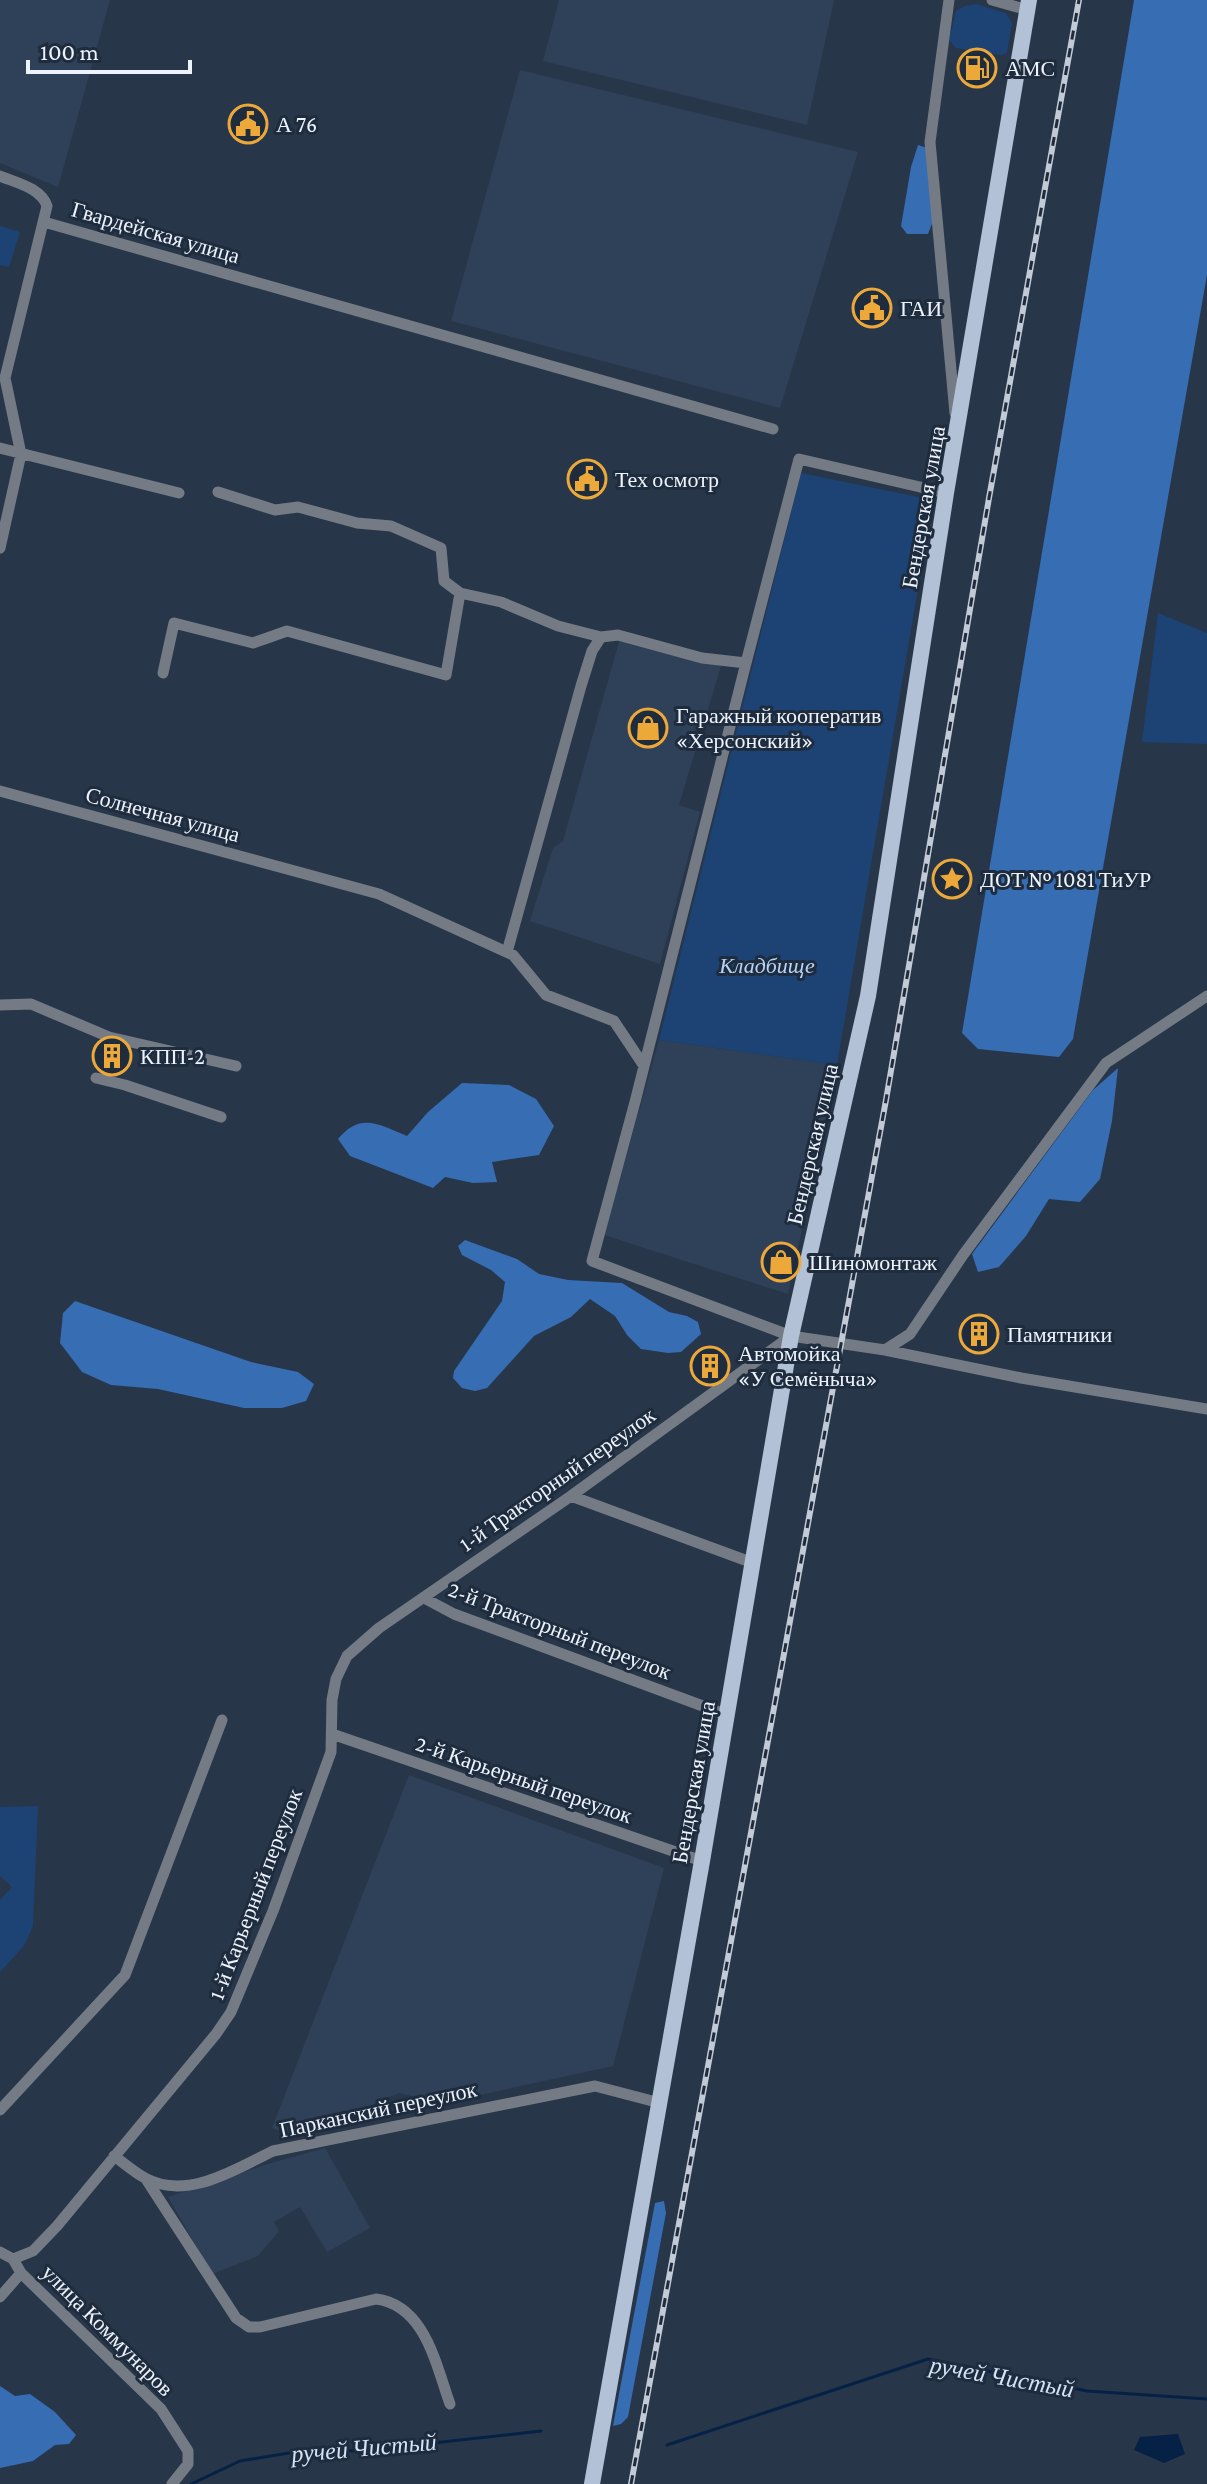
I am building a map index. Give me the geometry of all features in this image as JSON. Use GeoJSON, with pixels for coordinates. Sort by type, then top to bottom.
{"type":"FeatureCollection","features":[{"type":"Feature","properties":{"kind":"main road","name":"Бендерская улица"},"geometry":{"type":"LineString","coordinates":[[592,2484],[791,1336],[868,996],[946,493],[1028,5]]}},
{"type":"Feature","properties":{"kind":"street"},"geometry":{"type":"LineString","coordinates":[[949,0],[930,142],[957,435]]}},
{"type":"Feature","properties":{"kind":"street"},"geometry":{"type":"LineString","coordinates":[[992,0],[1028,5]]}},
{"type":"Feature","properties":{"kind":"street","name":"Гвардейская улица"},"geometry":{"type":"LineString","coordinates":[[0,176],[37,191],[44,198],[47,206],[44,222],[773,429]]}},
{"type":"Feature","properties":{"kind":"street"},"geometry":{"type":"LineString","coordinates":[[0,548],[21,454],[5,378],[44,222]]}},
{"type":"Feature","properties":{"kind":"street"},"geometry":{"type":"LineString","coordinates":[[0,448],[179,493]]}},
{"type":"Feature","properties":{"kind":"street"},"geometry":{"type":"LineString","coordinates":[[946,493],[799,459],[592,1261],[791,1336],[885,1350],[1021,1378],[1207,1409]]}},
{"type":"Feature","properties":{"kind":"street"},"geometry":{"type":"LineString","coordinates":[[218,492],[275,510],[298,507],[357,523],[391,526],[441,548],[444,581],[460,593],[501,602],[558,626],[601,637],[618,635],[702,658],[746,663]]}},
{"type":"Feature","properties":{"kind":"street"},"geometry":{"type":"LineString","coordinates":[[163,673],[174,623],[253,643],[287,631],[446,675],[460,593]]}},
{"type":"Feature","properties":{"kind":"street"},"geometry":{"type":"LineString","coordinates":[[601,637],[592,651],[581,686],[507,952],[513,955],[546,995],[614,1021],[644,1066]]}},
{"type":"Feature","properties":{"kind":"street","name":"Солнечная улица"},"geometry":{"type":"LineString","coordinates":[[0,791],[379,894],[507,952]]}},
{"type":"Feature","properties":{"kind":"street"},"geometry":{"type":"LineString","coordinates":[[885,1350],[910,1334],[963,1255],[1106,1063],[1207,996]]}},
{"type":"Feature","properties":{"kind":"street"},"geometry":{"type":"LineString","coordinates":[[0,1005],[31,1004],[109,1037],[236,1066]]}},
{"type":"Feature","properties":{"kind":"street"},"geometry":{"type":"LineString","coordinates":[[96,1078],[221,1117]]}},
{"type":"Feature","properties":{"kind":"street","name":"1-й Тракторный переулок"},"geometry":{"type":"LineString","coordinates":[[347,1656],[379,1628],[571,1496],[791,1336]]}},
{"type":"Feature","properties":{"kind":"street"},"geometry":{"type":"LineString","coordinates":[[571,1496],[753,1563]]}},
{"type":"Feature","properties":{"kind":"street","name":"2-й Тракторный переулок"},"geometry":{"type":"LineString","coordinates":[[424,1598],[454,1614],[727,1715]]}},
{"type":"Feature","properties":{"kind":"street","name":"1-й Карьерный переулок"},"geometry":{"type":"LineString","coordinates":[[13,2259],[33,2251],[231,2012],[273,1911],[331,1752],[332,1700],[336,1679],[347,1656]]}},
{"type":"Feature","properties":{"kind":"street"},"geometry":{"type":"LineString","coordinates":[[0,2110],[125,1975],[222,1720]]}},
{"type":"Feature","properties":{"kind":"street","name":"2-й Карьерный переулок"},"geometry":{"type":"LineString","coordinates":[[332,1734],[702,1861]]}},
{"type":"Feature","properties":{"kind":"street","name":"Парканский переулок"},"geometry":{"type":"LineString","coordinates":[[114,2156],[146,2179],[185,2186],[232,2171],[273,2151],[595,2086],[660,2103]]}},
{"type":"Feature","properties":{"kind":"street"},"geometry":{"type":"LineString","coordinates":[[146,2179],[242,2324],[260,2327],[376,2299],[392,2301],[408,2314],[425,2335],[450,2404]]}},
{"type":"Feature","properties":{"kind":"street","name":"улица Коммунаров"},"geometry":{"type":"LineString","coordinates":[[0,2252],[13,2259],[21,2273],[161,2409],[188,2451],[188,2464],[172,2484]]}},
{"type":"Feature","properties":{"kind":"street"},"geometry":{"type":"LineString","coordinates":[[0,2297],[21,2273]]}},
{"type":"Feature","properties":{"kind":"shaded area"},"geometry":{"type":"Polygon","coordinates":[[[0,0],[110,0],[58,187],[0,163],[0,0]]]}},
{"type":"Feature","properties":{"kind":"shaded area"},"geometry":{"type":"Polygon","coordinates":[[[559,0],[834,0],[807,125],[543,61],[559,0]]]}},
{"type":"Feature","properties":{"kind":"shaded area"},"geometry":{"type":"Polygon","coordinates":[[[1134,0],[1207,0],[1207,275],[1073,1039],[1059,1057],[978,1049],[962,1033],[1134,0]]]}},
{"type":"Feature","properties":{"kind":"shaded area"},"geometry":{"type":"Polygon","coordinates":[[[520,70],[858,152],[780,408],[451,321],[520,70]]]}},
{"type":"Feature","properties":{"kind":"shaded area"},"geometry":{"type":"Polygon","coordinates":[[[918,145],[927,148],[933,221],[928,234],[907,234],[901,226],[918,145]]]}},
{"type":"Feature","properties":{"kind":"shaded area"},"geometry":{"type":"Polygon","coordinates":[[[620,638],[721,666],[679,805],[700,812],[660,964],[530,921],[553,848],[563,841],[620,638]]]}},
{"type":"Feature","properties":{"kind":"shaded area"},"geometry":{"type":"Polygon","coordinates":[[[659,1040],[837,1065],[788,1294],[604,1235],[659,1040]]]}},
{"type":"Feature","properties":{"kind":"shaded area"},"geometry":{"type":"Polygon","coordinates":[[[1118,1068],[1112,1121],[1100,1179],[1080,1202],[1049,1199],[1026,1236],[999,1267],[978,1272],[972,1254],[1093,1090],[1118,1068]]]}},
{"type":"Feature","properties":{"kind":"shaded area"},"geometry":{"type":"Polygon","coordinates":[[[462,1083],[509,1085],[536,1099],[554,1126],[539,1155],[492,1162],[497,1182],[473,1183],[445,1177],[433,1188],[350,1156],[338,1139],[354,1125],[362,1123],[379,1125],[407,1136],[428,1112],[462,1083]]]}},
{"type":"Feature","properties":{"kind":"shaded area"},"geometry":{"type":"Polygon","coordinates":[[[465,1240],[517,1259],[539,1274],[568,1280],[622,1283],[669,1312],[698,1322],[701,1334],[681,1352],[641,1349],[615,1316],[590,1299],[571,1317],[534,1336],[487,1388],[475,1391],[462,1388],[453,1378],[454,1371],[502,1301],[505,1282],[491,1270],[462,1255],[458,1246],[465,1240]]]}},
{"type":"Feature","properties":{"kind":"shaded area"},"geometry":{"type":"Polygon","coordinates":[[[75,1301],[251,1362],[298,1372],[314,1384],[306,1401],[282,1408],[244,1408],[158,1389],[111,1385],[82,1372],[60,1343],[63,1313],[75,1301]]]}},
{"type":"Feature","properties":{"kind":"shaded area"},"geometry":{"type":"Polygon","coordinates":[[[409,1775],[664,1868],[613,2066],[443,2103],[399,2093],[296,2137],[272,2128],[409,1775]]]}},
{"type":"Feature","properties":{"kind":"shaded area"},"geometry":{"type":"Polygon","coordinates":[[[325,2148],[370,2228],[327,2252],[300,2207],[274,2222],[279,2231],[258,2256],[212,2274],[168,2197],[325,2148]]]}},
{"type":"Feature","properties":{"kind":"shaded area"},"geometry":{"type":"Polygon","coordinates":[[[664,2201],[666,2213],[628,2417],[621,2424],[613,2426],[655,2203],[664,2201]]]}},
{"type":"Feature","properties":{"kind":"shaded area"},"geometry":{"type":"Polygon","coordinates":[[[0,2386],[15,2396],[30,2394],[55,2412],[76,2435],[69,2444],[55,2445],[33,2461],[0,2468],[0,2386]]]}},
{"type":"Feature","properties":{"kind":"shaded area"},"geometry":{"type":"Polygon","coordinates":[[[1178,2434],[1185,2454],[1164,2463],[1134,2450],[1140,2437],[1178,2434]]]}},
{"type":"Feature","properties":{"kind":"green space"},"geometry":{"type":"Polygon","coordinates":[[[976,4],[1006,13],[1012,23],[1007,53],[1001,55],[956,48],[949,40],[956,11],[976,4]]]}},
{"type":"Feature","properties":{"kind":"green space"},"geometry":{"type":"Polygon","coordinates":[[[0,226],[20,232],[9,267],[0,265],[0,226]]]}},
{"type":"Feature","properties":{"kind":"green space","name":"Кладбище"},"geometry":{"type":"Polygon","coordinates":[[[801,473],[933,500],[837,1065],[659,1040],[801,473]]]}},
{"type":"Feature","properties":{"kind":"green space"},"geometry":{"type":"Polygon","coordinates":[[[1158,613],[1207,633],[1207,744],[1142,742],[1158,613]]]}},
{"type":"Feature","properties":{"kind":"green space"},"geometry":{"type":"Polygon","coordinates":[[[38,1806],[33,1926],[24,1946],[0,1972],[0,1900],[12,1887],[0,1876],[0,1807],[38,1806]]]}},
{"type":"Feature","properties":{"kind":"waterway","name":"ручей Чистый"},"geometry":{"type":"LineString","coordinates":[[667,2445],[928,2359],[1087,2391],[1207,2399]]}},
{"type":"Feature","properties":{"kind":"waterway","name":"ручей Чистый"},"geometry":{"type":"LineString","coordinates":[[191,2484],[240,2461],[307,2450],[360,2451],[541,2431]]}},
{"type":"Feature","properties":{"kind":"railway"},"geometry":{"type":"LineString","coordinates":[[631,2484],[886,1100],[989,498],[1079,0]]}},
{"type":"Feature","properties":{"kind":"place","name":"АМС"},"geometry":{"type":"Point","coordinates":[977,68]}},
{"type":"Feature","properties":{"kind":"place","name":"А 76"},"geometry":{"type":"Point","coordinates":[248,124]}},
{"type":"Feature","properties":{"kind":"place","name":"ГАИ"},"geometry":{"type":"Point","coordinates":[872,308]}},
{"type":"Feature","properties":{"kind":"place","name":"Тех осмотр"},"geometry":{"type":"Point","coordinates":[587,479]}},
{"type":"Feature","properties":{"kind":"place","name":"Гаражный кооператив «Херсонский»"},"geometry":{"type":"Point","coordinates":[648,728]}},
{"type":"Feature","properties":{"kind":"place","name":"ДОТ № 1081 ТиУР"},"geometry":{"type":"Point","coordinates":[952,879]}},
{"type":"Feature","properties":{"kind":"place","name":"КПП-2"},"geometry":{"type":"Point","coordinates":[112,1056]}},
{"type":"Feature","properties":{"kind":"place","name":"Шиномонтаж"},"geometry":{"type":"Point","coordinates":[781,1262]}},
{"type":"Feature","properties":{"kind":"place","name":"Памятники"},"geometry":{"type":"Point","coordinates":[979,1334]}},
{"type":"Feature","properties":{"kind":"place","name":"Автомойка «У Семёныча»"},"geometry":{"type":"Point","coordinates":[710,1366]}}]}
